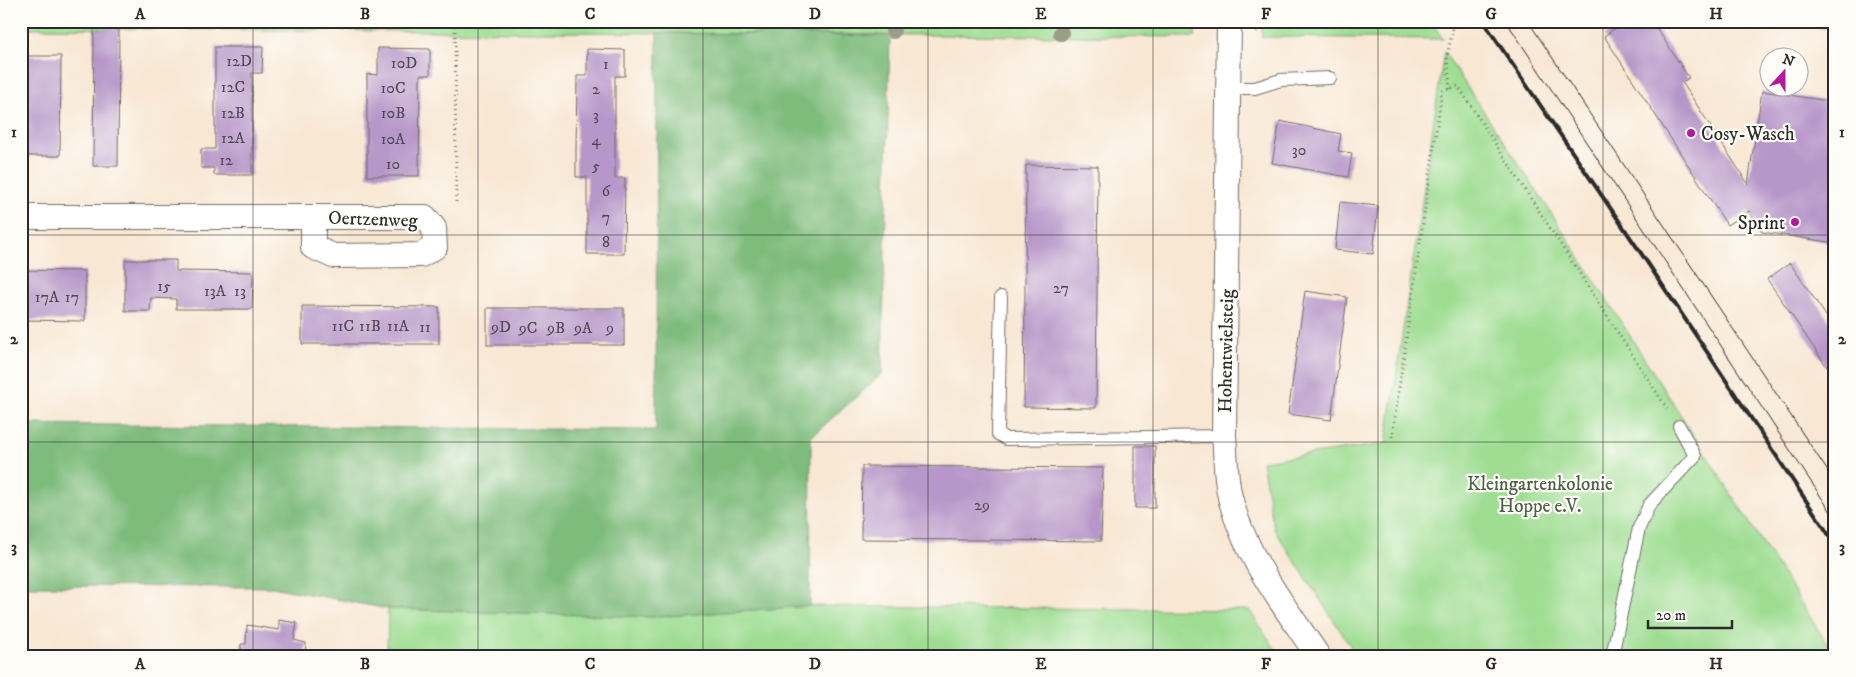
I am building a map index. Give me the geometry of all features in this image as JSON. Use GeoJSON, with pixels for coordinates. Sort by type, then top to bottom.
{"type":"FeatureCollection","features":[{"type":"Feature","properties":{"kind":"street","name":"Hohentwielsteig"},"geometry":{"type":"LineString","coordinates":[[1229,21],[1224,436],[1229,495],[1241,534],[1259,568],[1318,656]]}},
{"type":"Feature","properties":{"kind":"street","name":"Oertzenweg"},"geometry":{"type":"LineString","coordinates":[[21,217],[313,216],[425,217],[434,228],[435,247],[421,254],[333,256],[313,247],[313,216]]}},
{"type":"Feature","properties":{"kind":"lane"},"geometry":{"type":"LineString","coordinates":[[1229,88],[1256,88],[1281,80],[1330,78]]}},
{"type":"Feature","properties":{"kind":"lane"},"geometry":{"type":"LineString","coordinates":[[1001,297],[998,434],[1002,437],[1006,439],[1224,436]]}},
{"type":"Feature","properties":{"kind":"lane"},"geometry":{"type":"LineString","coordinates":[[1612,656],[1639,528],[1649,505],[1694,456],[1679,426]]}},
{"type":"Feature","properties":{"kind":"path"},"geometry":{"type":"LineString","coordinates":[[455,21],[456,202]]}},
{"type":"Feature","properties":{"kind":"path"},"geometry":{"type":"LineString","coordinates":[[1256,32],[1271,21]]}},
{"type":"Feature","properties":{"kind":"path"},"geometry":{"type":"LineString","coordinates":[[1450,89],[1447,57],[1454,23]]}},
{"type":"Feature","properties":{"kind":"path"},"geometry":{"type":"LineString","coordinates":[[1392,437],[1442,91],[1458,86],[1679,426]]}},
{"type":"Feature","properties":{"kind":"green space"},"geometry":{"type":"Polygon","coordinates":[[[21,21],[1195,21],[1195,37],[21,28],[21,21]]]}},
{"type":"Feature","properties":{"kind":"green space"},"geometry":{"type":"Polygon","coordinates":[[[1262,21],[1431,21],[1443,39],[1262,37],[1262,21]]]}},
{"type":"Feature","properties":{"kind":"green space"},"geometry":{"type":"Polygon","coordinates":[[[1764,21],[1835,21],[1835,29],[1832,29],[1764,21]]]}},
{"type":"Feature","properties":{"kind":"green space"},"geometry":{"type":"Polygon","coordinates":[[[657,33],[890,36],[882,374],[811,437],[810,606],[653,617],[388,609],[272,587],[21,586],[21,424],[656,430],[657,33]]]}},
{"type":"Feature","properties":{"kind":"green space","name":"Kleingartenkolonie Hoppe e.V."},"geometry":{"type":"Polygon","coordinates":[[[1444,52],[1550,211],[1835,656],[1357,656],[1274,529],[1262,461],[1386,444],[1444,52]]]}},
{"type":"Feature","properties":{"kind":"green space"},"geometry":{"type":"Polygon","coordinates":[[[810,606],[1249,610],[1280,656],[387,656],[388,609],[653,617],[810,606]]]}},
{"type":"Feature","properties":{"kind":"building"},"geometry":{"type":"Polygon","coordinates":[[[1626,21],[1652,21],[1689,78],[1682,82],[1748,184],[1761,98],[1808,98],[1835,102],[1835,243],[1762,232],[1749,211],[1727,225],[1604,36],[1626,21]]]}},
{"type":"Feature","properties":{"kind":"building"},"geometry":{"type":"Polygon","coordinates":[[[94,29],[119,29],[118,166],[93,166],[94,29]]]}},
{"type":"Feature","properties":{"kind":"building"},"geometry":{"type":"Polygon","coordinates":[[[215,47],[263,47],[262,73],[252,73],[252,175],[214,175],[214,168],[201,168],[201,149],[215,149],[215,47]]]}},
{"type":"Feature","properties":{"kind":"building"},"geometry":{"type":"Polygon","coordinates":[[[378,48],[430,49],[430,75],[420,75],[419,176],[367,176],[367,74],[378,75],[378,48]]]}},
{"type":"Feature","properties":{"kind":"building"},"geometry":{"type":"Polygon","coordinates":[[[587,49],[625,50],[625,76],[615,76],[615,178],[625,178],[624,254],[587,254],[587,177],[576,177],[576,152],[577,76],[587,76],[587,49]]]}},
{"type":"Feature","properties":{"kind":"building"},"geometry":{"type":"Polygon","coordinates":[[[21,56],[61,56],[60,156],[21,156],[21,56]]]}},
{"type":"Feature","properties":{"kind":"building"},"geometry":{"type":"Polygon","coordinates":[[[1280,121],[1341,134],[1338,151],[1352,153],[1348,177],[1272,163],[1280,121]]]}},
{"type":"Feature","properties":{"kind":"building"},"geometry":{"type":"Polygon","coordinates":[[[1026,165],[1098,166],[1096,408],[1024,407],[1026,165]]]}},
{"type":"Feature","properties":{"kind":"building"},"geometry":{"type":"Polygon","coordinates":[[[1340,202],[1378,206],[1373,254],[1335,250],[1340,202]]]}},
{"type":"Feature","properties":{"kind":"building"},"geometry":{"type":"Polygon","coordinates":[[[125,260],[176,260],[176,271],[253,272],[252,309],[176,309],[176,299],[151,298],[150,311],[125,311],[125,260]]]}},
{"type":"Feature","properties":{"kind":"building"},"geometry":{"type":"Polygon","coordinates":[[[1790,263],[1835,329],[1835,361],[1827,367],[1767,279],[1790,263]]]}},
{"type":"Feature","properties":{"kind":"building"},"geometry":{"type":"Polygon","coordinates":[[[21,270],[85,271],[85,321],[21,320],[21,270]]]}},
{"type":"Feature","properties":{"kind":"building"},"geometry":{"type":"Polygon","coordinates":[[[1305,291],[1347,297],[1331,420],[1288,414],[1305,291]]]}},
{"type":"Feature","properties":{"kind":"building"},"geometry":{"type":"Polygon","coordinates":[[[302,306],[439,307],[439,344],[302,344],[302,306]]]}},
{"type":"Feature","properties":{"kind":"building"},"geometry":{"type":"Polygon","coordinates":[[[487,308],[624,308],[624,345],[487,345],[487,308]]]}},
{"type":"Feature","properties":{"kind":"building"},"geometry":{"type":"Polygon","coordinates":[[[1135,446],[1155,446],[1155,508],[1135,508],[1135,446]]]}},
{"type":"Feature","properties":{"kind":"building"},"geometry":{"type":"Polygon","coordinates":[[[862,466],[1103,468],[1101,541],[861,539],[862,466]]]}},
{"type":"Feature","properties":{"kind":"building"},"geometry":{"type":"Polygon","coordinates":[[[279,620],[297,623],[294,640],[306,643],[305,656],[281,654],[280,656],[241,656],[241,644],[246,644],[247,625],[279,630],[279,620]]]}},
{"type":"Feature","properties":{"kind":"tram line"},"geometry":{"type":"LineString","coordinates":[[1506,21],[1835,518]]}},
{"type":"Feature","properties":{"kind":"tram line"},"geometry":{"type":"LineString","coordinates":[[1528,21],[1835,482]]}},
{"type":"Feature","properties":{"kind":"railway"},"geometry":{"type":"LineString","coordinates":[[1483,21],[1835,544]]}},
{"type":"Feature","properties":{"kind":"place","name":"Cosy-Wasch"},"geometry":{"type":"Point","coordinates":[1691,133]}},
{"type":"Feature","properties":{"kind":"place","name":"Sprint"},"geometry":{"type":"Point","coordinates":[1795,222]}}]}
